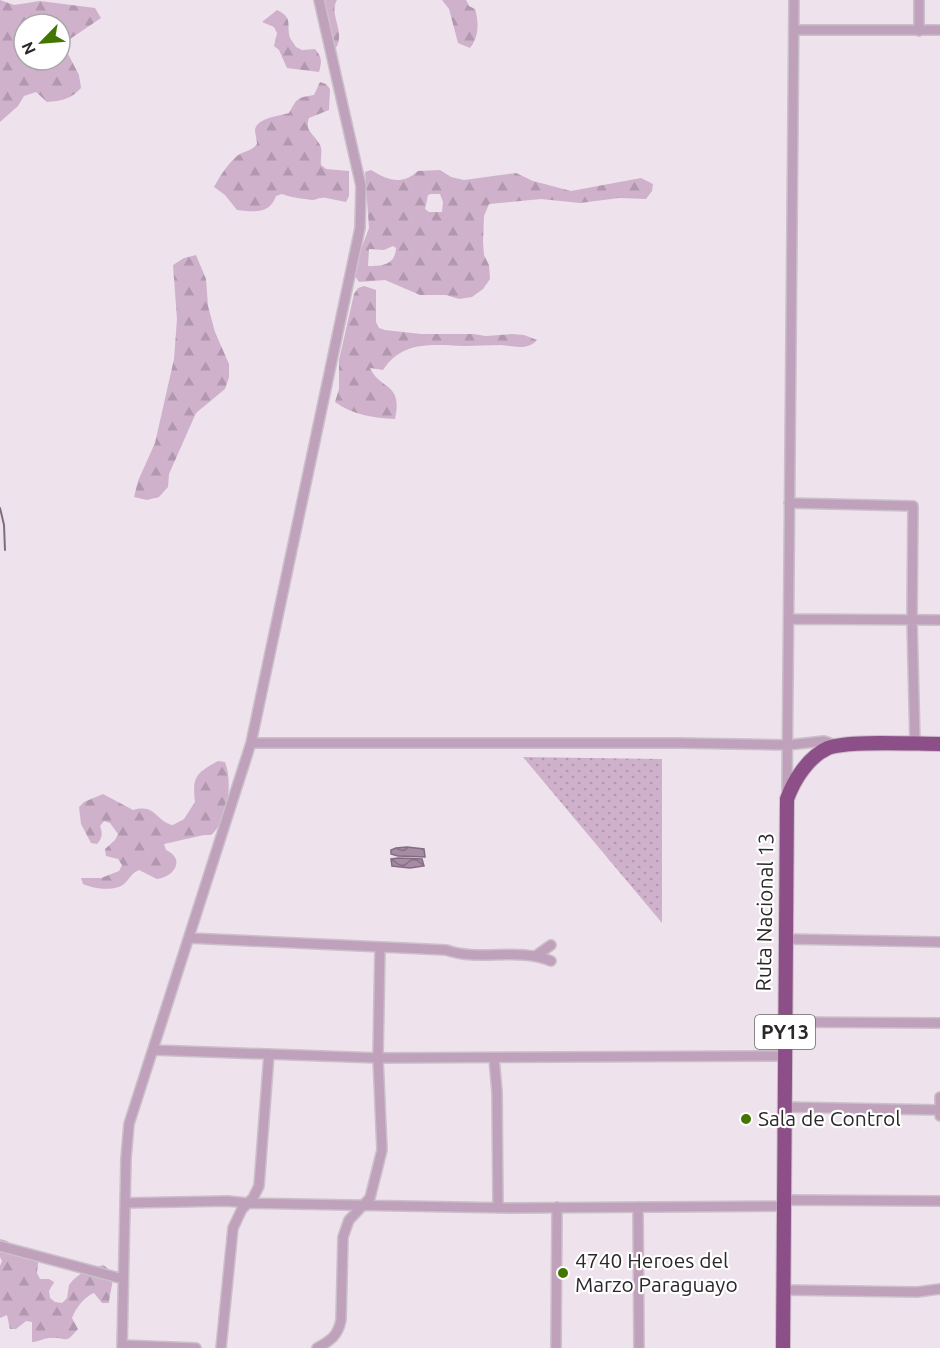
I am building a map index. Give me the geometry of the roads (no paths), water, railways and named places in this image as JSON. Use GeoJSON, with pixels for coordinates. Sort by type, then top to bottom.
{"type":"FeatureCollection","features":[{"type":"Feature","properties":{"kind":"highway","name":"Ruta Nacional 13"},"geometry":{"type":"LineString","coordinates":[[783,1348],[787,799],[794,782],[804,769],[828,748],[845,744],[940,744]]}},
{"type":"Feature","properties":{"kind":"street"},"geometry":{"type":"LineString","coordinates":[[196,1348],[122,1347],[126,1158],[129,1124],[251,742],[360,228],[361,186],[319,0]]}},
{"type":"Feature","properties":{"kind":"street"},"geometry":{"type":"LineString","coordinates":[[787,799],[795,0]]}},
{"type":"Feature","properties":{"kind":"street"},"geometry":{"type":"LineString","coordinates":[[919,0],[919,31]]}},
{"type":"Feature","properties":{"kind":"street"},"geometry":{"type":"LineString","coordinates":[[795,30],[940,30]]}},
{"type":"Feature","properties":{"kind":"street"},"geometry":{"type":"LineString","coordinates":[[789,503],[913,506],[912,619],[915,744]]}},
{"type":"Feature","properties":{"kind":"street"},"geometry":{"type":"LineString","coordinates":[[789,619],[940,620]]}},
{"type":"Feature","properties":{"kind":"street"},"geometry":{"type":"LineString","coordinates":[[251,742],[788,745],[824,741],[837,746]]}},
{"type":"Feature","properties":{"kind":"street"},"geometry":{"type":"LineString","coordinates":[[189,938],[446,950],[472,956],[537,955],[551,961]]}},
{"type":"Feature","properties":{"kind":"street"},"geometry":{"type":"LineString","coordinates":[[786,939],[940,942]]}},
{"type":"Feature","properties":{"kind":"street"},"geometry":{"type":"LineString","coordinates":[[537,955],[551,945]]}},
{"type":"Feature","properties":{"kind":"street"},"geometry":{"type":"LineString","coordinates":[[317,1348],[333,1339],[339,1330],[343,1237],[350,1220],[370,1198],[382,1150],[378,1058],[380,947]]}},
{"type":"Feature","properties":{"kind":"street"},"geometry":{"type":"LineString","coordinates":[[785,1022],[940,1023]]}},
{"type":"Feature","properties":{"kind":"street"},"geometry":{"type":"LineString","coordinates":[[153,1050],[378,1058],[785,1056]]}},
{"type":"Feature","properties":{"kind":"street"},"geometry":{"type":"LineString","coordinates":[[221,1348],[233,1228],[259,1186],[269,1054]]}},
{"type":"Feature","properties":{"kind":"street"},"geometry":{"type":"LineString","coordinates":[[494,1058],[497,1092],[498,1207]]}},
{"type":"Feature","properties":{"kind":"street"},"geometry":{"type":"LineString","coordinates":[[940,1096],[940,1116]]}},
{"type":"Feature","properties":{"kind":"street"},"geometry":{"type":"LineString","coordinates":[[784,1107],[940,1110]]}},
{"type":"Feature","properties":{"kind":"street"},"geometry":{"type":"LineString","coordinates":[[125,1203],[228,1200],[247,1203],[557,1208],[940,1201]]}},
{"type":"Feature","properties":{"kind":"street"},"geometry":{"type":"LineString","coordinates":[[638,1207],[639,1348]]}},
{"type":"Feature","properties":{"kind":"street"},"geometry":{"type":"LineString","coordinates":[[555,1348],[557,1208]]}},
{"type":"Feature","properties":{"kind":"street"},"geometry":{"type":"LineString","coordinates":[[0,1246],[123,1279]]}},
{"type":"Feature","properties":{"kind":"street"},"geometry":{"type":"LineString","coordinates":[[783,1290],[917,1292],[940,1289]]}},
{"type":"Feature","properties":{"kind":"water"},"geometry":{"type":"Polygon","coordinates":[[[407,847],[424,849],[425,857],[391,854],[391,850],[407,847]]]}},
{"type":"Feature","properties":{"kind":"water"},"geometry":{"type":"Polygon","coordinates":[[[391,859],[422,859],[424,866],[410,868],[392,866],[391,859]]]}},
{"type":"Feature","properties":{"kind":"waterway"},"geometry":{"type":"LineString","coordinates":[[0,508],[4,525],[5,550]]}},
{"type":"Feature","properties":{"kind":"place","name":"Sala de Control"},"geometry":{"type":"Point","coordinates":[746,1119]}},
{"type":"Feature","properties":{"kind":"place","name":"4740 Heroes del Marzo Paraguayo"},"geometry":{"type":"Point","coordinates":[563,1273]}}]}
